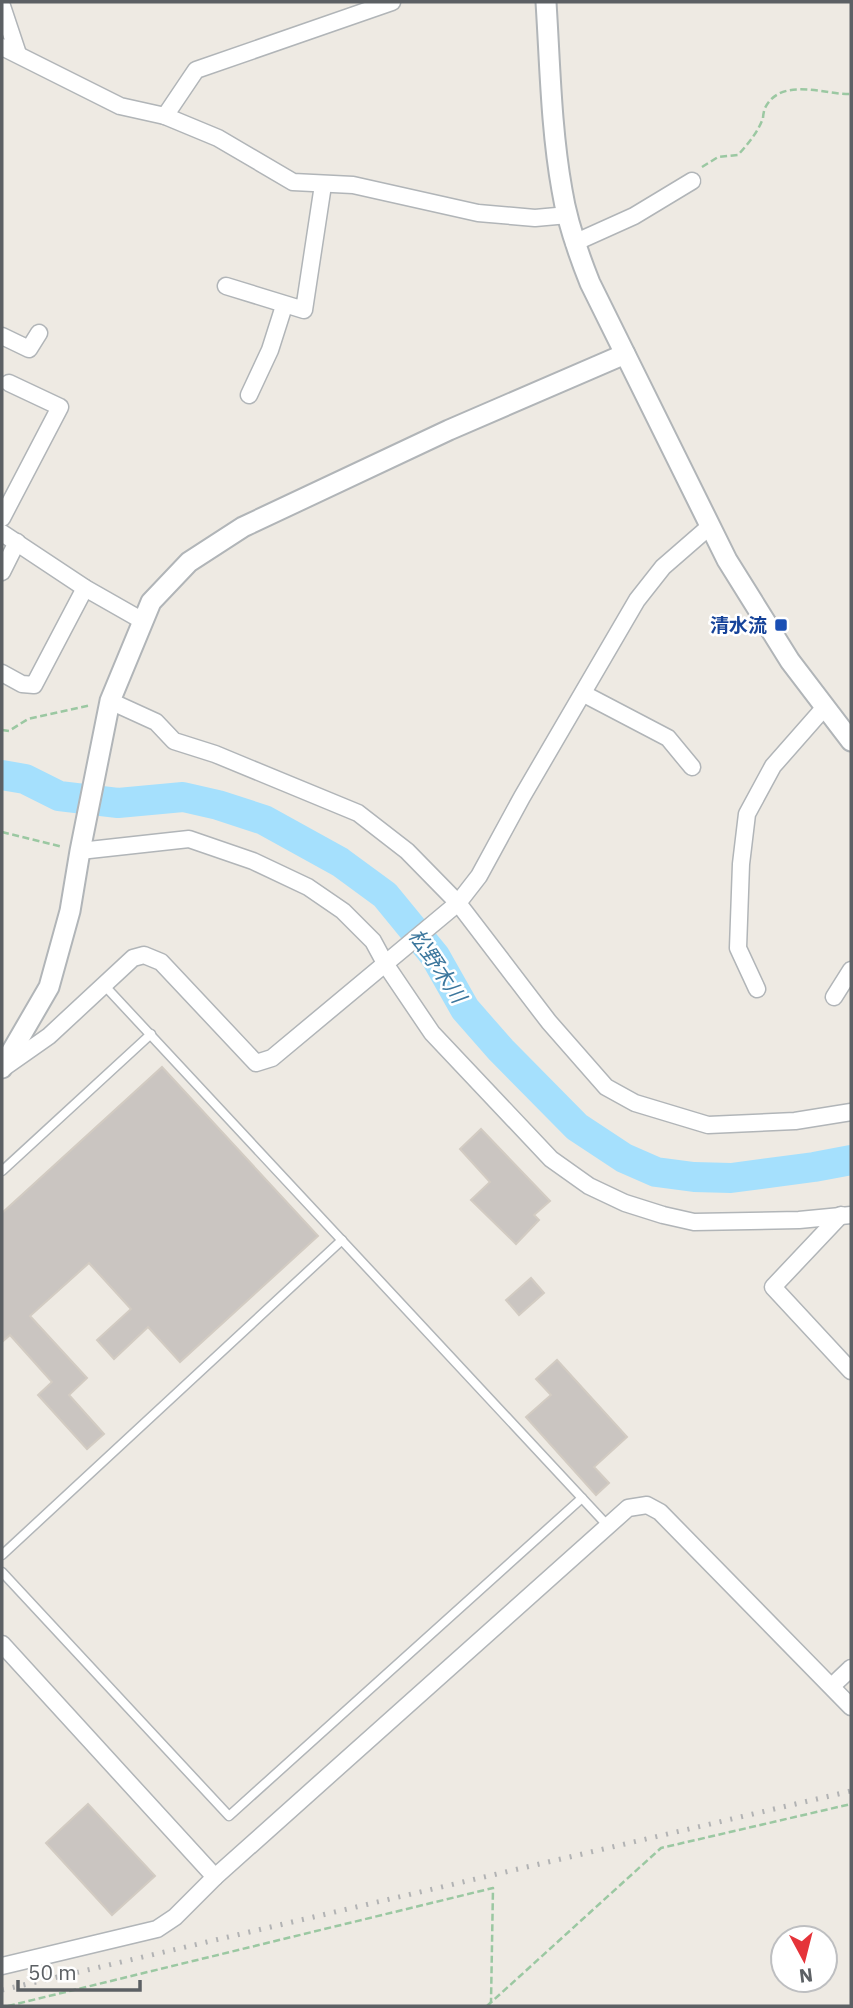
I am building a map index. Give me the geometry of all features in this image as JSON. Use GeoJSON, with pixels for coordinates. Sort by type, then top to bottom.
{"type":"FeatureCollection","features":[{"type":"Feature","properties":{"kind":"street"},"geometry":{"type":"LineString","coordinates":[[165,116],[197,70],[392,2]]}},
{"type":"Feature","properties":{"kind":"street"},"geometry":{"type":"LineString","coordinates":[[546,2],[562,191],[575,243],[590,283],[709,527],[759,614],[824,708],[851,741]]}},
{"type":"Feature","properties":{"kind":"street"},"geometry":{"type":"LineString","coordinates":[[2,6],[18,54]]}},
{"type":"Feature","properties":{"kind":"street"},"geometry":{"type":"LineString","coordinates":[[2,47],[120,106],[165,116],[218,138],[293,182],[353,185],[478,214],[536,218],[568,215]]}},
{"type":"Feature","properties":{"kind":"street"},"geometry":{"type":"LineString","coordinates":[[575,243],[634,216],[692,181]]}},
{"type":"Feature","properties":{"kind":"street"},"geometry":{"type":"LineString","coordinates":[[226,286],[304,310],[323,185]]}},
{"type":"Feature","properties":{"kind":"street"},"geometry":{"type":"LineString","coordinates":[[249,395],[270,350],[284,306]]}},
{"type":"Feature","properties":{"kind":"street"},"geometry":{"type":"LineString","coordinates":[[2,336],[29,349],[39,333]]}},
{"type":"Feature","properties":{"kind":"street"},"geometry":{"type":"LineString","coordinates":[[2,1069],[48,987],[70,912],[109,708],[151,602],[189,562],[243,527],[449,430],[625,354]]}},
{"type":"Feature","properties":{"kind":"street"},"geometry":{"type":"LineString","coordinates":[[2,518],[60,407],[9,383]]}},
{"type":"Feature","properties":{"kind":"street"},"geometry":{"type":"LineString","coordinates":[[2,1069],[49,1036],[133,958],[144,955],[161,962],[256,1063],[272,1058],[457,903],[479,877],[636,600],[663,567],[709,527]]}},
{"type":"Feature","properties":{"kind":"street"},"geometry":{"type":"LineString","coordinates":[[2,533],[85,588],[143,621]]}},
{"type":"Feature","properties":{"kind":"street"},"geometry":{"type":"LineString","coordinates":[[2,572],[17,542]]}},
{"type":"Feature","properties":{"kind":"street"},"geometry":{"type":"LineString","coordinates":[[2,673],[22,684],[34,685],[85,588]]}},
{"type":"Feature","properties":{"kind":"street"},"geometry":{"type":"LineString","coordinates":[[584,694],[668,738],[692,767]]}},
{"type":"Feature","properties":{"kind":"street"},"geometry":{"type":"LineString","coordinates":[[109,708],[156,722],[174,741],[239,764],[358,813],[407,851],[457,903],[549,1021],[606,1087],[635,1103],[708,1125],[795,1121],[851,1112]]}},
{"type":"Feature","properties":{"kind":"street"},"geometry":{"type":"LineString","coordinates":[[757,989],[738,948],[741,864],[747,814],[773,766],[824,708]]}},
{"type":"Feature","properties":{"kind":"street"},"geometry":{"type":"LineString","coordinates":[[81,848],[189,839],[253,861],[308,887],[343,911],[373,941],[432,1034],[551,1159],[589,1186],[625,1203],[694,1222],[799,1220],[846,1215]]}},
{"type":"Feature","properties":{"kind":"street"},"geometry":{"type":"LineString","coordinates":[[834,997],[851,970]]}},
{"type":"Feature","properties":{"kind":"street"},"geometry":{"type":"LineString","coordinates":[[846,1215],[774,1287],[851,1371]]}},
{"type":"Feature","properties":{"kind":"street"},"geometry":{"type":"LineString","coordinates":[[2,1966],[158,1930],[628,1508],[647,1505],[660,1512],[851,1707]]}},
{"type":"Feature","properties":{"kind":"street"},"geometry":{"type":"LineString","coordinates":[[2,1644],[215,1877]]}},
{"type":"Feature","properties":{"kind":"street"},"geometry":{"type":"LineString","coordinates":[[832,1686],[851,1668]]}},
{"type":"Feature","properties":{"kind":"lane"},"geometry":{"type":"LineString","coordinates":[[104,985],[608,1526]]}},
{"type":"Feature","properties":{"kind":"lane"},"geometry":{"type":"LineString","coordinates":[[2,1171],[150,1034]]}},
{"type":"Feature","properties":{"kind":"lane"},"geometry":{"type":"LineString","coordinates":[[2,1555],[342,1240]]}},
{"type":"Feature","properties":{"kind":"lane"},"geometry":{"type":"LineString","coordinates":[[2,1572],[229,1816],[582,1498]]}},
{"type":"Feature","properties":{"kind":"path"},"geometry":{"type":"LineString","coordinates":[[692,181],[709,161],[738,155],[753,136],[765,108],[774,96],[798,89],[851,94]]}},
{"type":"Feature","properties":{"kind":"path"},"geometry":{"type":"LineString","coordinates":[[2,730],[9,731],[28,719],[109,708]]}},
{"type":"Feature","properties":{"kind":"path"},"geometry":{"type":"LineString","coordinates":[[2,832],[81,848]]}},
{"type":"Feature","properties":{"kind":"path"},"geometry":{"type":"LineString","coordinates":[[487,2006],[662,1848],[851,1804]]}},
{"type":"Feature","properties":{"kind":"path"},"geometry":{"type":"LineString","coordinates":[[8,2006],[493,1888],[491,2002]]}},
{"type":"Feature","properties":{"kind":"building"},"geometry":{"type":"Polygon","coordinates":[[[162,1067],[318,1236],[180,1362],[148,1327],[114,1359],[97,1340],[131,1309],[89,1263],[30,1316],[87,1378],[69,1395],[104,1434],[87,1449],[38,1395],[52,1382],[10,1335],[2,1342],[2,1213],[162,1067]]]}},
{"type":"Feature","properties":{"kind":"building"},"geometry":{"type":"Polygon","coordinates":[[[481,1129],[550,1201],[534,1215],[539,1220],[516,1244],[471,1200],[490,1182],[460,1149],[481,1129]]]}},
{"type":"Feature","properties":{"kind":"building"},"geometry":{"type":"Polygon","coordinates":[[[531,1278],[544,1293],[519,1315],[506,1300],[531,1278]]]}},
{"type":"Feature","properties":{"kind":"building"},"geometry":{"type":"Polygon","coordinates":[[[557,1360],[627,1437],[594,1467],[609,1483],[596,1495],[526,1417],[551,1395],[536,1379],[557,1360]]]}},
{"type":"Feature","properties":{"kind":"building"},"geometry":{"type":"Polygon","coordinates":[[[88,1804],[155,1876],[112,1915],[46,1843],[88,1804]]]}},
{"type":"Feature","properties":{"kind":"waterway","name":"松野木川"},"geometry":{"type":"LineString","coordinates":[[2,775],[25,779],[59,796],[118,803],[183,797],[218,805],[264,820],[340,862],[385,895],[435,956],[465,1009],[501,1050],[577,1127],[624,1158],[656,1172],[731,1178],[851,1160]]}},
{"type":"Feature","properties":{"kind":"railway"},"geometry":{"type":"LineString","coordinates":[[2,1990],[851,1791]]}},
{"type":"Feature","properties":{"kind":"place","name":"清水流"},"geometry":{"type":"Point","coordinates":[781,625]}}]}
